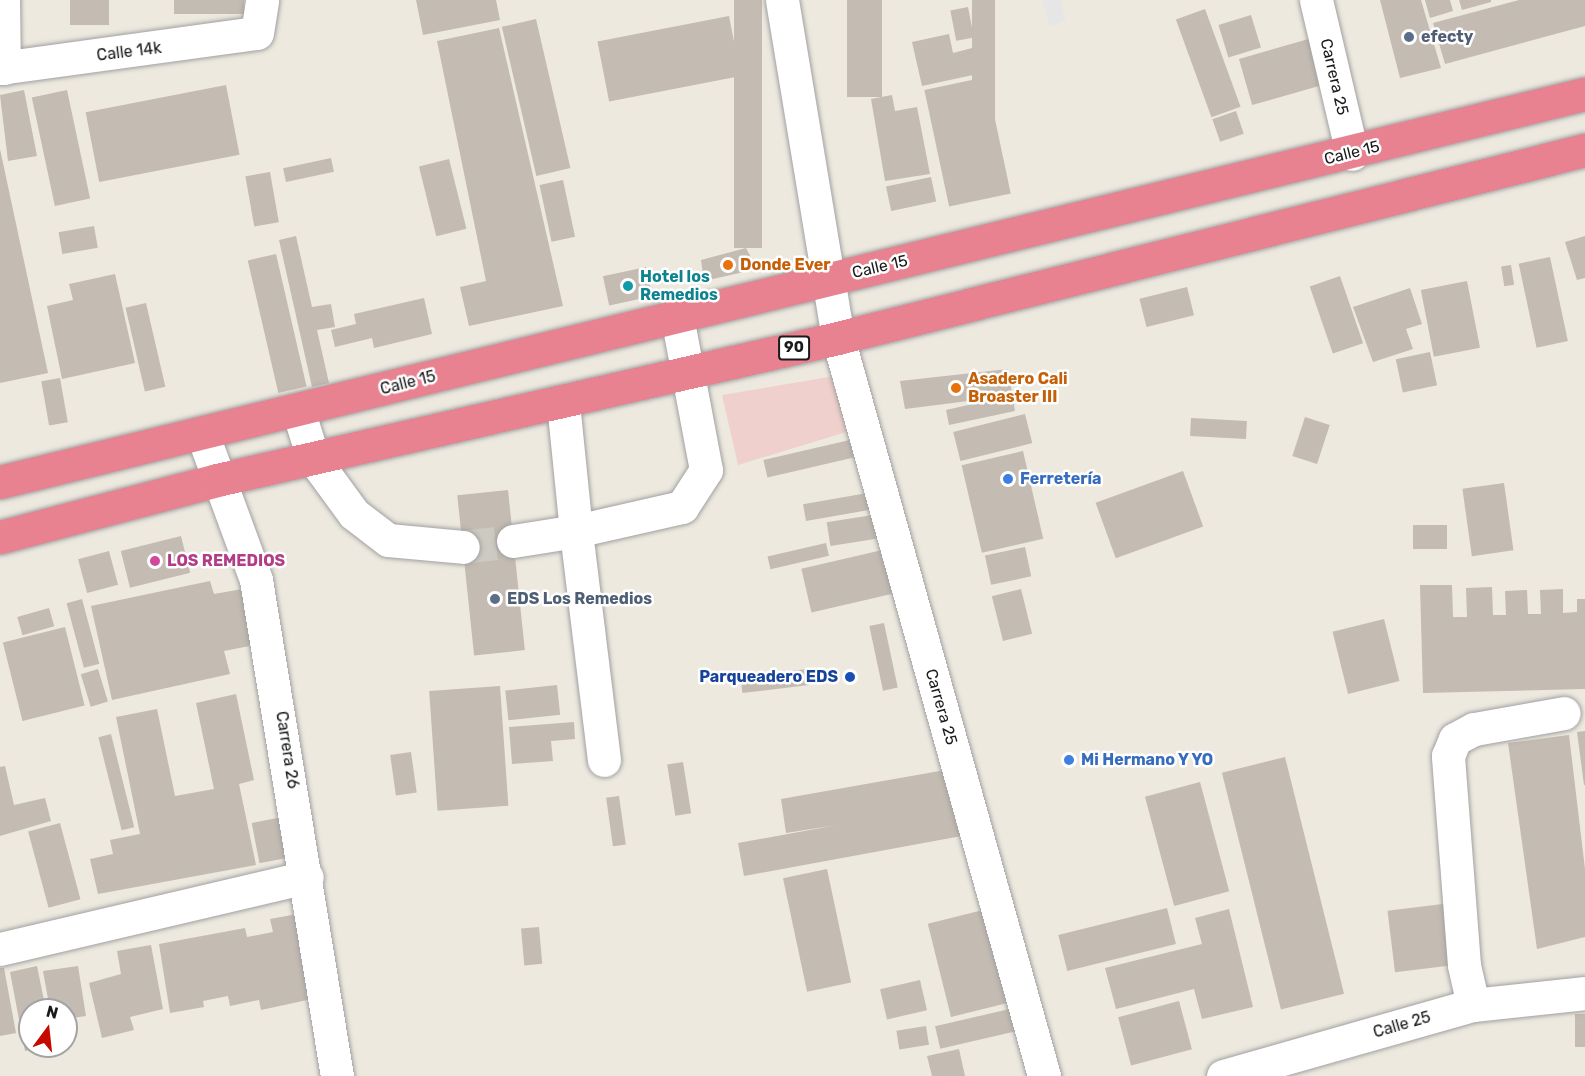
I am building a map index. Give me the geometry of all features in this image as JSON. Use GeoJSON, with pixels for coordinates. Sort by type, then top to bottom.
{"type":"FeatureCollection","features":[{"type":"Feature","properties":{"kind":"highway","name":"Calle 15"},"geometry":{"type":"LineString","coordinates":[[0,482],[1352,154],[1585,94]]}},
{"type":"Feature","properties":{"kind":"highway","name":"90"},"geometry":{"type":"LineString","coordinates":[[0,537],[217,480],[563,404],[838,338],[1585,150]]}},
{"type":"Feature","properties":{"kind":"street"},"geometry":{"type":"LineString","coordinates":[[2,68],[3,0]]}},
{"type":"Feature","properties":{"kind":"street","name":"Calle 14k"},"geometry":{"type":"LineString","coordinates":[[2,68],[257,33],[262,0]]}},
{"type":"Feature","properties":{"kind":"street","name":"Carrera 25"},"geometry":{"type":"LineString","coordinates":[[782,0],[831,279],[838,338],[1044,1076]]}},
{"type":"Feature","properties":{"kind":"street","name":"Carrera 25"},"geometry":{"type":"LineString","coordinates":[[1316,0],[1352,154]]}},
{"type":"Feature","properties":{"kind":"street"},"geometry":{"type":"LineString","coordinates":[[513,541],[576,531],[682,507],[706,471],[691,373],[677,317]]}},
{"type":"Feature","properties":{"kind":"street"},"geometry":{"type":"LineString","coordinates":[[563,404],[604,760]]}},
{"type":"Feature","properties":{"kind":"street"},"geometry":{"type":"LineString","coordinates":[[298,410],[313,458],[354,514],[388,540],[463,547]]}},
{"type":"Feature","properties":{"kind":"street","name":"Carrera 26"},"geometry":{"type":"LineString","coordinates":[[202,433],[217,480],[256,580],[308,877],[337,1076]]}},
{"type":"Feature","properties":{"kind":"street"},"geometry":{"type":"LineString","coordinates":[[1473,1005],[1464,965],[1448,756],[1455,739],[1474,729],[1564,713]]}},
{"type":"Feature","properties":{"kind":"street"},"geometry":{"type":"LineString","coordinates":[[0,949],[308,877]]}},
{"type":"Feature","properties":{"kind":"street","name":"Calle 25"},"geometry":{"type":"LineString","coordinates":[[1223,1076],[1473,1005],[1585,993]]}},
{"type":"Feature","properties":{"kind":"shaded area"},"geometry":{"type":"Polygon","coordinates":[[[1042,0],[1060,0],[1066,21],[1050,26],[1042,0]]]}},
{"type":"Feature","properties":{"kind":"shaded area"},"geometry":{"type":"Polygon","coordinates":[[[835,376],[853,430],[738,465],[722,395],[835,376]]]}},
{"type":"Feature","properties":{"kind":"building"},"geometry":{"type":"Polygon","coordinates":[[[70,0],[109,0],[109,25],[70,25],[70,0]]]}},
{"type":"Feature","properties":{"kind":"building"},"geometry":{"type":"Polygon","coordinates":[[[174,0],[244,0],[244,14],[174,14],[174,0]]]}},
{"type":"Feature","properties":{"kind":"building"},"geometry":{"type":"Polygon","coordinates":[[[416,0],[496,0],[500,20],[423,35],[416,0]]]}},
{"type":"Feature","properties":{"kind":"building"},"geometry":{"type":"Polygon","coordinates":[[[734,0],[762,0],[762,248],[734,248],[734,0]]]}},
{"type":"Feature","properties":{"kind":"building"},"geometry":{"type":"Polygon","coordinates":[[[847,0],[882,0],[882,97],[847,97],[847,0]]]}},
{"type":"Feature","properties":{"kind":"building"},"geometry":{"type":"Polygon","coordinates":[[[972,0],[995,0],[995,193],[972,193],[972,0]]]}},
{"type":"Feature","properties":{"kind":"building"},"geometry":{"type":"Polygon","coordinates":[[[1380,0],[1421,0],[1441,68],[1400,78],[1380,0]]]}},
{"type":"Feature","properties":{"kind":"building"},"geometry":{"type":"Polygon","coordinates":[[[1425,0],[1450,0],[1453,11],[1430,18],[1425,0]]]}},
{"type":"Feature","properties":{"kind":"building"},"geometry":{"type":"Polygon","coordinates":[[[1459,0],[1491,0],[1491,2],[1462,10],[1459,0]]]}},
{"type":"Feature","properties":{"kind":"building"},"geometry":{"type":"Polygon","coordinates":[[[1519,0],[1585,0],[1585,26],[1445,64],[1433,23],[1519,0]]]}},
{"type":"Feature","properties":{"kind":"building"},"geometry":{"type":"Polygon","coordinates":[[[968,7],[974,37],[956,41],[950,10],[968,7]]]}},
{"type":"Feature","properties":{"kind":"building"},"geometry":{"type":"Polygon","coordinates":[[[1205,9],[1241,107],[1211,117],[1176,20],[1205,9]]]}},
{"type":"Feature","properties":{"kind":"building"},"geometry":{"type":"Polygon","coordinates":[[[1251,15],[1261,48],[1228,57],[1218,25],[1251,15]]]}},
{"type":"Feature","properties":{"kind":"building"},"geometry":{"type":"Polygon","coordinates":[[[729,16],[741,76],[609,101],[597,42],[729,16]]]}},
{"type":"Feature","properties":{"kind":"building"},"geometry":{"type":"Polygon","coordinates":[[[536,19],[570,168],[536,176],[502,27],[536,19]]]}},
{"type":"Feature","properties":{"kind":"building"},"geometry":{"type":"Polygon","coordinates":[[[499,28],[563,306],[469,326],[460,287],[486,281],[437,41],[499,28]]]}},
{"type":"Feature","properties":{"kind":"building"},"geometry":{"type":"Polygon","coordinates":[[[949,34],[953,53],[976,47],[982,73],[922,86],[912,42],[949,34]]]}},
{"type":"Feature","properties":{"kind":"building"},"geometry":{"type":"Polygon","coordinates":[[[1312,38],[1325,84],[1252,105],[1239,59],[1312,38]]]}},
{"type":"Feature","properties":{"kind":"building"},"geometry":{"type":"Polygon","coordinates":[[[986,77],[1011,193],[949,206],[924,90],[986,77]]]}},
{"type":"Feature","properties":{"kind":"building"},"geometry":{"type":"Polygon","coordinates":[[[226,85],[240,155],[99,182],[86,112],[226,85]]]}},
{"type":"Feature","properties":{"kind":"building"},"geometry":{"type":"Polygon","coordinates":[[[24,90],[37,156],[8,161],[0,95],[24,90]]]}},
{"type":"Feature","properties":{"kind":"building"},"geometry":{"type":"Polygon","coordinates":[[[67,90],[90,199],[55,206],[32,97],[67,90]]]}},
{"type":"Feature","properties":{"kind":"building"},"geometry":{"type":"Polygon","coordinates":[[[892,95],[895,111],[917,107],[930,174],[885,181],[871,99],[892,95]]]}},
{"type":"Feature","properties":{"kind":"building"},"geometry":{"type":"Polygon","coordinates":[[[1236,111],[1244,134],[1220,142],[1212,119],[1236,111]]]}},
{"type":"Feature","properties":{"kind":"building"},"geometry":{"type":"Polygon","coordinates":[[[0,149],[48,373],[0,383],[0,149]]]}},
{"type":"Feature","properties":{"kind":"building"},"geometry":{"type":"Polygon","coordinates":[[[331,158],[334,172],[286,182],[283,168],[331,158]]]}},
{"type":"Feature","properties":{"kind":"building"},"geometry":{"type":"Polygon","coordinates":[[[449,159],[466,229],[436,236],[419,166],[449,159]]]}},
{"type":"Feature","properties":{"kind":"building"},"geometry":{"type":"Polygon","coordinates":[[[270,172],[279,222],[254,227],[245,176],[270,172]]]}},
{"type":"Feature","properties":{"kind":"building"},"geometry":{"type":"Polygon","coordinates":[[[931,177],[936,201],[891,211],[886,187],[931,177]]]}},
{"type":"Feature","properties":{"kind":"building"},"geometry":{"type":"Polygon","coordinates":[[[563,180],[575,237],[552,242],[540,185],[563,180]]]}},
{"type":"Feature","properties":{"kind":"building"},"geometry":{"type":"Polygon","coordinates":[[[94,226],[98,248],[62,254],[59,232],[94,226]]]}},
{"type":"Feature","properties":{"kind":"building"},"geometry":{"type":"Polygon","coordinates":[[[296,236],[312,307],[331,304],[335,327],[317,330],[329,383],[312,387],[279,240],[296,236]]]}},
{"type":"Feature","properties":{"kind":"building"},"geometry":{"type":"Polygon","coordinates":[[[1585,236],[1585,278],[1577,280],[1565,242],[1585,236]]]}},
{"type":"Feature","properties":{"kind":"building","name":"Donde Ever"},"geometry":{"type":"Polygon","coordinates":[[[746,248],[757,269],[704,281],[701,260],[746,248]]]}},
{"type":"Feature","properties":{"kind":"building"},"geometry":{"type":"Polygon","coordinates":[[[276,254],[307,387],[278,393],[248,261],[276,254]]]}},
{"type":"Feature","properties":{"kind":"building"},"geometry":{"type":"Polygon","coordinates":[[[1550,257],[1568,341],[1537,348],[1519,264],[1550,257]]]}},
{"type":"Feature","properties":{"kind":"building"},"geometry":{"type":"Polygon","coordinates":[[[1511,265],[1514,285],[1504,286],[1501,267],[1511,265]]]}},
{"type":"Feature","properties":{"kind":"building","name":"Hotel los Remedios"},"geometry":{"type":"Polygon","coordinates":[[[646,267],[652,296],[609,305],[603,276],[646,267]]]}},
{"type":"Feature","properties":{"kind":"building"},"geometry":{"type":"Polygon","coordinates":[[[115,274],[135,363],[62,379],[47,306],[73,300],[69,284],[115,274]]]}},
{"type":"Feature","properties":{"kind":"building"},"geometry":{"type":"Polygon","coordinates":[[[1340,276],[1363,343],[1333,354],[1310,286],[1340,276]]]}},
{"type":"Feature","properties":{"kind":"building"},"geometry":{"type":"Polygon","coordinates":[[[1467,281],[1480,348],[1434,357],[1421,290],[1467,281]]]}},
{"type":"Feature","properties":{"kind":"building"},"geometry":{"type":"Polygon","coordinates":[[[1187,287],[1194,315],[1146,327],[1139,299],[1187,287]]]}},
{"type":"Feature","properties":{"kind":"building"},"geometry":{"type":"Polygon","coordinates":[[[1410,288],[1422,324],[1406,329],[1413,349],[1373,362],[1353,307],[1410,288]]]}},
{"type":"Feature","properties":{"kind":"building"},"geometry":{"type":"Polygon","coordinates":[[[424,298],[432,334],[374,348],[372,338],[335,347],[331,330],[356,324],[354,314],[424,298]]]}},
{"type":"Feature","properties":{"kind":"building"},"geometry":{"type":"Polygon","coordinates":[[[146,303],[165,387],[145,392],[126,308],[146,303]]]}},
{"type":"Feature","properties":{"kind":"building"},"geometry":{"type":"Polygon","coordinates":[[[1430,352],[1437,385],[1403,393],[1396,359],[1430,352]]]}},
{"type":"Feature","properties":{"kind":"building","name":"Asadero Cali Broaster III"},"geometry":{"type":"Polygon","coordinates":[[[1008,369],[1015,411],[949,425],[946,410],[1008,396],[905,409],[900,381],[1008,369]]]}},
{"type":"Feature","properties":{"kind":"building"},"geometry":{"type":"Polygon","coordinates":[[[60,378],[68,422],[49,426],[41,381],[60,378]]]}},
{"type":"Feature","properties":{"kind":"building"},"geometry":{"type":"Polygon","coordinates":[[[1025,414],[1032,443],[960,461],[953,432],[1025,414]]]}},
{"type":"Feature","properties":{"kind":"building"},"geometry":{"type":"Polygon","coordinates":[[[1305,417],[1330,425],[1317,464],[1292,456],[1305,417]]]}},
{"type":"Feature","properties":{"kind":"building"},"geometry":{"type":"Polygon","coordinates":[[[1191,418],[1247,421],[1246,439],[1190,436],[1191,418]]]}},
{"type":"Feature","properties":{"kind":"building"},"geometry":{"type":"Polygon","coordinates":[[[854,439],[858,457],[767,477],[763,460],[854,439]]]}},
{"type":"Feature","properties":{"kind":"building"},"geometry":{"type":"Polygon","coordinates":[[[1023,451],[1043,539],[982,553],[962,465],[1023,451]]]}},
{"type":"Feature","properties":{"kind":"building"},"geometry":{"type":"Polygon","coordinates":[[[1183,471],[1203,526],[1116,558],[1096,503],[1183,471]]]}},
{"type":"Feature","properties":{"kind":"building"},"geometry":{"type":"Polygon","coordinates":[[[1504,483],[1513,550],[1472,556],[1462,489],[1504,483]]]}},
{"type":"Feature","properties":{"kind":"building","name":"EDS Los Remedios"},"geometry":{"type":"Polygon","coordinates":[[[508,490],[525,650],[474,655],[457,495],[508,490]]]}},
{"type":"Feature","properties":{"kind":"building"},"geometry":{"type":"Polygon","coordinates":[[[873,492],[876,509],[806,521],[803,504],[873,492]]]}},
{"type":"Feature","properties":{"kind":"building"},"geometry":{"type":"Polygon","coordinates":[[[879,514],[883,538],[830,546],[827,522],[879,514]]]}},
{"type":"Feature","properties":{"kind":"building"},"geometry":{"type":"Polygon","coordinates":[[[1413,525],[1447,525],[1447,549],[1413,549],[1413,525]]]}},
{"type":"Feature","properties":{"kind":"building","name":"LOS REMEDIOS"},"geometry":{"type":"Polygon","coordinates":[[[181,536],[190,573],[130,588],[121,551],[181,536]]]}},
{"type":"Feature","properties":{"kind":"building"},"geometry":{"type":"Polygon","coordinates":[[[826,543],[829,556],[770,569],[768,556],[826,543]]]}},
{"type":"Feature","properties":{"kind":"building"},"geometry":{"type":"Polygon","coordinates":[[[1025,547],[1031,576],[991,585],[985,556],[1025,547]]]}},
{"type":"Feature","properties":{"kind":"building"},"geometry":{"type":"Polygon","coordinates":[[[891,548],[901,592],[811,613],[801,569],[891,548]]]}},
{"type":"Feature","properties":{"kind":"building"},"geometry":{"type":"Polygon","coordinates":[[[109,551],[118,585],[87,593],[78,559],[109,551]]]}},
{"type":"Feature","properties":{"kind":"building"},"geometry":{"type":"Polygon","coordinates":[[[210,581],[214,594],[254,587],[265,643],[224,651],[230,674],[112,700],[91,606],[210,581]]]}},
{"type":"Feature","properties":{"kind":"building"},"geometry":{"type":"Polygon","coordinates":[[[1420,585],[1452,585],[1453,617],[1467,617],[1466,588],[1492,587],[1493,615],[1506,615],[1505,591],[1527,590],[1528,614],[1541,614],[1540,590],[1563,589],[1563,613],[1577,612],[1577,599],[1585,599],[1585,689],[1423,693],[1420,585]]]}},
{"type":"Feature","properties":{"kind":"building"},"geometry":{"type":"Polygon","coordinates":[[[1021,589],[1032,634],[1003,641],[992,596],[1021,589]]]}},
{"type":"Feature","properties":{"kind":"building"},"geometry":{"type":"Polygon","coordinates":[[[82,599],[99,664],[84,668],[67,603],[82,599]]]}},
{"type":"Feature","properties":{"kind":"building"},"geometry":{"type":"Polygon","coordinates":[[[49,608],[54,626],[23,635],[17,617],[49,608]]]}},
{"type":"Feature","properties":{"kind":"building"},"geometry":{"type":"Polygon","coordinates":[[[1384,619],[1399,681],[1348,694],[1333,632],[1384,619]]]}},
{"type":"Feature","properties":{"kind":"building"},"geometry":{"type":"Polygon","coordinates":[[[884,623],[898,688],[883,691],[869,626],[884,623]]]}},
{"type":"Feature","properties":{"kind":"building"},"geometry":{"type":"Polygon","coordinates":[[[65,627],[85,706],[22,721],[3,642],[65,627]]]}},
{"type":"Feature","properties":{"kind":"building"},"geometry":{"type":"Polygon","coordinates":[[[98,669],[108,702],[91,707],[81,674],[98,669]]]}},
{"type":"Feature","properties":{"kind":"building"},"geometry":{"type":"Polygon","coordinates":[[[807,669],[809,685],[742,693],[740,677],[807,669]]]}},
{"type":"Feature","properties":{"kind":"building"},"geometry":{"type":"Polygon","coordinates":[[[557,685],[560,715],[508,720],[505,690],[557,685]]]}},
{"type":"Feature","properties":{"kind":"building"},"geometry":{"type":"Polygon","coordinates":[[[500,686],[508,806],[438,811],[429,691],[500,686]]]}},
{"type":"Feature","properties":{"kind":"building"},"geometry":{"type":"Polygon","coordinates":[[[236,694],[254,780],[239,784],[256,865],[98,894],[90,859],[113,854],[110,840],[140,834],[116,717],[157,709],[175,796],[214,789],[196,703],[236,694]]]}},
{"type":"Feature","properties":{"kind":"building"},"geometry":{"type":"Polygon","coordinates":[[[574,722],[575,739],[551,741],[553,761],[512,764],[509,727],[574,722]]]}},
{"type":"Feature","properties":{"kind":"building"},"geometry":{"type":"Polygon","coordinates":[[[1585,731],[1585,785],[1584,785],[1577,732],[1585,731]]]}},
{"type":"Feature","properties":{"kind":"building"},"geometry":{"type":"Polygon","coordinates":[[[111,734],[134,827],[122,830],[98,737],[111,734]]]}},
{"type":"Feature","properties":{"kind":"building"},"geometry":{"type":"Polygon","coordinates":[[[1569,735],[1585,869],[1585,937],[1537,949],[1508,743],[1569,735]]]}},
{"type":"Feature","properties":{"kind":"building"},"geometry":{"type":"Polygon","coordinates":[[[411,752],[417,793],[396,796],[390,755],[411,752]]]}},
{"type":"Feature","properties":{"kind":"building"},"geometry":{"type":"Polygon","coordinates":[[[1285,757],[1344,994],[1281,1009],[1222,773],[1285,757]]]}},
{"type":"Feature","properties":{"kind":"building"},"geometry":{"type":"Polygon","coordinates":[[[683,762],[691,813],[675,816],[667,765],[683,762]]]}},
{"type":"Feature","properties":{"kind":"building"},"geometry":{"type":"Polygon","coordinates":[[[5,766],[14,805],[45,798],[51,821],[0,836],[0,767],[5,766]]]}},
{"type":"Feature","properties":{"kind":"building"},"geometry":{"type":"Polygon","coordinates":[[[951,769],[967,835],[744,876],[738,843],[837,825],[786,833],[781,799],[951,769]]]}},
{"type":"Feature","properties":{"kind":"building"},"geometry":{"type":"Polygon","coordinates":[[[1200,782],[1229,891],[1174,906],[1145,797],[1200,782]]]}},
{"type":"Feature","properties":{"kind":"building"},"geometry":{"type":"Polygon","coordinates":[[[619,796],[626,845],[613,846],[606,798],[619,796]]]}},
{"type":"Feature","properties":{"kind":"building"},"geometry":{"type":"Polygon","coordinates":[[[288,816],[296,856],[260,863],[252,823],[288,816]]]}},
{"type":"Feature","properties":{"kind":"building"},"geometry":{"type":"Polygon","coordinates":[[[60,823],[80,899],[49,908],[28,832],[60,823]]]}},
{"type":"Feature","properties":{"kind":"building"},"geometry":{"type":"Polygon","coordinates":[[[827,869],[851,982],[807,992],[783,878],[827,869]]]}},
{"type":"Feature","properties":{"kind":"building"},"geometry":{"type":"Polygon","coordinates":[[[1451,903],[1459,965],[1395,972],[1387,911],[1451,903]]]}},
{"type":"Feature","properties":{"kind":"building"},"geometry":{"type":"Polygon","coordinates":[[[1167,908],[1176,944],[1067,971],[1058,935],[1167,908]]]}},
{"type":"Feature","properties":{"kind":"building"},"geometry":{"type":"Polygon","coordinates":[[[987,909],[1010,1002],[951,1017],[928,924],[987,909]]]}},
{"type":"Feature","properties":{"kind":"building"},"geometry":{"type":"Polygon","coordinates":[[[1229,909],[1253,1007],[1202,1019],[1194,989],[1116,1009],[1105,968],[1202,944],[1195,918],[1229,909]]]}},
{"type":"Feature","properties":{"kind":"building"},"geometry":{"type":"Polygon","coordinates":[[[308,912],[312,999],[261,1010],[259,1000],[230,1006],[228,996],[203,1001],[204,1007],[170,1013],[159,944],[245,928],[247,937],[273,932],[270,919],[308,912]]]}},
{"type":"Feature","properties":{"kind":"building"},"geometry":{"type":"Polygon","coordinates":[[[539,927],[542,964],[524,965],[521,929],[539,927]]]}},
{"type":"Feature","properties":{"kind":"building"},"geometry":{"type":"Polygon","coordinates":[[[151,945],[163,1009],[130,1017],[134,1030],[102,1038],[89,983],[121,974],[117,951],[151,945]]]}},
{"type":"Feature","properties":{"kind":"building"},"geometry":{"type":"Polygon","coordinates":[[[37,966],[44,998],[18,998],[18,1014],[10,972],[37,966]]]}},
{"type":"Feature","properties":{"kind":"building"},"geometry":{"type":"Polygon","coordinates":[[[78,966],[86,1016],[78,1017],[78,998],[48,998],[43,971],[78,966]]]}},
{"type":"Feature","properties":{"kind":"building"},"geometry":{"type":"Polygon","coordinates":[[[0,968],[4,968],[16,1033],[0,1036],[0,968]]]}},
{"type":"Feature","properties":{"kind":"building"},"geometry":{"type":"Polygon","coordinates":[[[920,980],[927,1010],[887,1019],[880,989],[920,980]]]}},
{"type":"Feature","properties":{"kind":"building"},"geometry":{"type":"Polygon","coordinates":[[[1179,1001],[1192,1049],[1131,1066],[1118,1017],[1179,1001]]]}},
{"type":"Feature","properties":{"kind":"building"},"geometry":{"type":"Polygon","coordinates":[[[1014,1008],[1019,1030],[940,1049],[935,1026],[1014,1008]]]}},
{"type":"Feature","properties":{"kind":"building"},"geometry":{"type":"Polygon","coordinates":[[[1575,1014],[1585,1014],[1585,1047],[1575,1047],[1575,1014]]]}},
{"type":"Feature","properties":{"kind":"building"},"geometry":{"type":"Polygon","coordinates":[[[926,1026],[929,1045],[899,1049],[896,1031],[926,1026]]]}},
{"type":"Feature","properties":{"kind":"building"},"geometry":{"type":"Polygon","coordinates":[[[959,1049],[965,1076],[932,1076],[927,1056],[959,1049]]]}},
{"type":"Feature","properties":{"kind":"tunnel"},"geometry":{"type":"LineString","coordinates":[[463,547],[513,541]]}},
{"type":"Feature","properties":{"kind":"place","name":"efecty"},"geometry":{"type":"Point","coordinates":[1409,37]}},
{"type":"Feature","properties":{"kind":"place","name":"Donde Ever"},"geometry":{"type":"Point","coordinates":[728,265]}},
{"type":"Feature","properties":{"kind":"place","name":"Hotel los Remedios"},"geometry":{"type":"Point","coordinates":[628,286]}},
{"type":"Feature","properties":{"kind":"place","name":"Asadero Cali Broaster III"},"geometry":{"type":"Point","coordinates":[956,388]}},
{"type":"Feature","properties":{"kind":"place","name":"Ferretería"},"geometry":{"type":"Point","coordinates":[1008,479]}},
{"type":"Feature","properties":{"kind":"place","name":"LOS REMEDIOS"},"geometry":{"type":"Point","coordinates":[155,561]}},
{"type":"Feature","properties":{"kind":"place","name":"EDS Los Remedios"},"geometry":{"type":"Point","coordinates":[495,599]}},
{"type":"Feature","properties":{"kind":"place","name":"Parqueadero EDS"},"geometry":{"type":"Point","coordinates":[850,677]}},
{"type":"Feature","properties":{"kind":"place","name":"Mi Hermano Y YO"},"geometry":{"type":"Point","coordinates":[1069,760]}}]}
